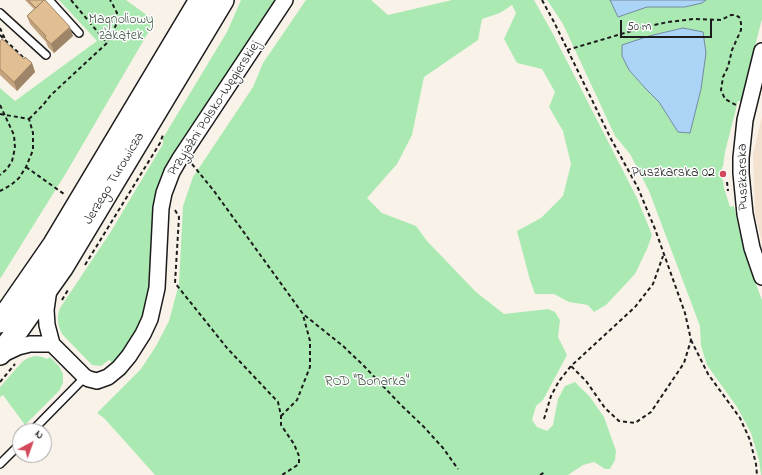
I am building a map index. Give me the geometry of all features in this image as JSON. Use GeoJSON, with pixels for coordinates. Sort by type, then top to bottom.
{"type":"FeatureCollection","features":[{"type":"Feature","properties":{"kind":"main road","name":"Jerzego Turowicza"},"geometry":{"type":"LineString","coordinates":[[0,322],[54,244],[200,0]]}},
{"type":"Feature","properties":{"kind":"main road","name":"Jerzego Turowicza"},"geometry":{"type":"LineString","coordinates":[[5,357],[105,196],[223,0]]}},
{"type":"Feature","properties":{"kind":"street","name":"Przyjaźni Polsko-Węgierskiej"},"geometry":{"type":"LineString","coordinates":[[85,377],[97,381],[108,377],[119,368],[129,356],[143,334],[150,319],[156,297],[160,215],[164,193],[169,179],[179,160],[285,0]]}},
{"type":"Feature","properties":{"kind":"street","name":"Puszkarska"},"geometry":{"type":"LineString","coordinates":[[762,51],[759,77],[745,120],[741,158],[742,188],[749,233],[762,277]]}},
{"type":"Feature","properties":{"kind":"street"},"geometry":{"type":"LineString","coordinates":[[49,286],[46,310],[47,326],[52,344],[85,377]]}},
{"type":"Feature","properties":{"kind":"street"},"geometry":{"type":"LineString","coordinates":[[5,357],[18,347],[30,344],[52,344]]}},
{"type":"Feature","properties":{"kind":"lane"},"geometry":{"type":"LineString","coordinates":[[49,0],[79,33]]}},
{"type":"Feature","properties":{"kind":"lane"},"geometry":{"type":"LineString","coordinates":[[0,13],[46,55]]}},
{"type":"Feature","properties":{"kind":"lane"},"geometry":{"type":"LineString","coordinates":[[40,423],[85,377]]}},
{"type":"Feature","properties":{"kind":"lane"},"geometry":{"type":"LineString","coordinates":[[0,464],[12,452]]}},
{"type":"Feature","properties":{"kind":"path"},"geometry":{"type":"LineString","coordinates":[[71,0],[107,43]]}},
{"type":"Feature","properties":{"kind":"path"},"geometry":{"type":"LineString","coordinates":[[29,119],[43,105],[50,95],[107,43],[116,25],[117,13],[110,0]]}},
{"type":"Feature","properties":{"kind":"path"},"geometry":{"type":"LineString","coordinates":[[542,0],[610,137],[638,188],[686,313],[690,340],[708,374],[740,418],[750,440],[757,475]]}},
{"type":"Feature","properties":{"kind":"path"},"geometry":{"type":"LineString","coordinates":[[567,50],[645,26],[694,19],[721,20],[730,15],[735,15],[739,17],[741,23],[740,30],[732,50],[728,67],[723,77],[721,90],[725,99],[739,106]]}},
{"type":"Feature","properties":{"kind":"path"},"geometry":{"type":"LineString","coordinates":[[0,28],[5,40]]}},
{"type":"Feature","properties":{"kind":"path"},"geometry":{"type":"LineString","coordinates":[[0,35],[28,62],[39,49]]}},
{"type":"Feature","properties":{"kind":"path"},"geometry":{"type":"LineString","coordinates":[[0,105],[6,115],[14,135],[15,148],[12,161],[7,169],[0,175]]}},
{"type":"Feature","properties":{"kind":"path"},"geometry":{"type":"LineString","coordinates":[[0,114],[29,119]]}},
{"type":"Feature","properties":{"kind":"path"},"geometry":{"type":"LineString","coordinates":[[0,191],[11,185],[18,178],[26,167],[33,150],[33,133],[29,119]]}},
{"type":"Feature","properties":{"kind":"path"},"geometry":{"type":"LineString","coordinates":[[82,268],[160,143]]}},
{"type":"Feature","properties":{"kind":"path"},"geometry":{"type":"LineString","coordinates":[[190,162],[214,192],[303,314],[343,346],[364,366],[424,427],[443,448],[458,469]]}},
{"type":"Feature","properties":{"kind":"path"},"geometry":{"type":"LineString","coordinates":[[26,167],[65,195]]}},
{"type":"Feature","properties":{"kind":"path"},"geometry":{"type":"LineString","coordinates":[[172,204],[179,217],[175,283],[227,348],[278,402],[282,416],[281,425],[294,444],[299,456],[299,464],[282,475]]}},
{"type":"Feature","properties":{"kind":"path"},"geometry":{"type":"LineString","coordinates":[[544,420],[551,396],[558,381],[571,366],[635,307],[653,284],[663,255]]}},
{"type":"Feature","properties":{"kind":"path"},"geometry":{"type":"LineString","coordinates":[[59,305],[70,287]]}},
{"type":"Feature","properties":{"kind":"path"},"geometry":{"type":"LineString","coordinates":[[282,416],[297,400],[310,367],[310,342],[303,314]]}},
{"type":"Feature","properties":{"kind":"path"},"geometry":{"type":"LineString","coordinates":[[571,366],[586,381],[605,408],[619,421],[635,423],[651,412],[684,363],[690,340]]}},
{"type":"Feature","properties":{"kind":"path"},"geometry":{"type":"LineString","coordinates":[[0,382],[5,357]]}},
{"type":"Feature","properties":{"kind":"path"},"geometry":{"type":"LineString","coordinates":[[540,475],[545,472]]}},
{"type":"Feature","properties":{"kind":"shaded area"},"geometry":{"type":"Polygon","coordinates":[[[762,116],[762,242],[755,214],[753,154],[762,116]]]}},
{"type":"Feature","properties":{"kind":"green space","name":"Magnoliowy zakątek"},"geometry":{"type":"Polygon","coordinates":[[[59,0],[126,0],[155,21],[66,173],[0,279],[0,88],[15,101],[97,41],[59,0]]]}},
{"type":"Feature","properties":{"kind":"green space"},"geometry":{"type":"Polygon","coordinates":[[[241,0],[277,0],[171,160],[146,311],[130,344],[114,364],[109,360],[101,366],[92,365],[62,334],[58,321],[60,308],[110,233],[163,144],[163,138],[227,32],[241,0]]]}},
{"type":"Feature","properties":{"kind":"green space","name":"ROD \"Bonarka\""},"geometry":{"type":"Polygon","coordinates":[[[306,0],[371,0],[388,15],[452,0],[534,0],[637,198],[652,235],[635,274],[606,305],[594,312],[588,305],[569,302],[554,294],[535,294],[517,231],[541,218],[563,196],[571,164],[563,131],[549,107],[555,92],[542,69],[517,63],[504,39],[516,13],[512,5],[500,13],[482,19],[478,40],[424,77],[412,135],[397,164],[367,198],[382,213],[416,226],[427,241],[476,292],[504,314],[548,309],[555,312],[560,320],[558,337],[567,355],[543,400],[536,406],[532,420],[537,427],[547,431],[553,425],[558,399],[565,386],[575,382],[590,397],[604,417],[616,451],[615,460],[610,469],[605,469],[594,462],[583,465],[568,475],[155,475],[104,418],[97,413],[141,369],[156,346],[169,321],[179,284],[183,206],[193,177],[253,87],[263,63],[306,0]]]}},
{"type":"Feature","properties":{"kind":"green space"},"geometry":{"type":"Polygon","coordinates":[[[547,0],[610,0],[618,17],[647,7],[685,7],[702,3],[706,0],[762,0],[762,19],[741,101],[738,101],[725,152],[722,167],[722,179],[730,207],[734,206],[745,255],[762,300],[762,475],[751,433],[737,407],[707,365],[701,346],[700,326],[649,191],[630,154],[615,136],[563,24],[547,0]],[[683,28],[649,36],[622,45],[622,56],[629,70],[659,102],[678,132],[690,132],[701,89],[683,28]]]}},
{"type":"Feature","properties":{"kind":"green space"},"geometry":{"type":"Polygon","coordinates":[[[35,356],[48,359],[50,357],[59,366],[63,374],[63,383],[59,391],[27,423],[24,423],[3,395],[0,397],[0,387],[22,362],[35,356]]]}},
{"type":"Feature","properties":{"kind":"water"},"geometry":{"type":"Polygon","coordinates":[[[610,0],[706,0],[702,3],[685,7],[647,7],[618,17],[610,0]]]}},
{"type":"Feature","properties":{"kind":"water"},"geometry":{"type":"Polygon","coordinates":[[[683,28],[703,32],[706,53],[701,89],[690,133],[678,132],[659,102],[629,70],[622,56],[622,45],[649,36],[683,28]]]}},
{"type":"Feature","properties":{"kind":"building"},"geometry":{"type":"Polygon","coordinates":[[[28,0],[44,0],[36,8],[28,0]]]}},
{"type":"Feature","properties":{"kind":"building"},"geometry":{"type":"Polygon","coordinates":[[[44,0],[70,27],[51,44],[45,38],[46,36],[27,16],[44,0]]]}},
{"type":"Feature","properties":{"kind":"building"},"geometry":{"type":"Polygon","coordinates":[[[2,39],[24,59],[25,57],[32,63],[14,82],[0,69],[0,42],[2,39]]]}},
{"type":"Feature","properties":{"kind":"place","name":"Puszkarska 02"},"geometry":{"type":"Point","coordinates":[723,174]}}]}
